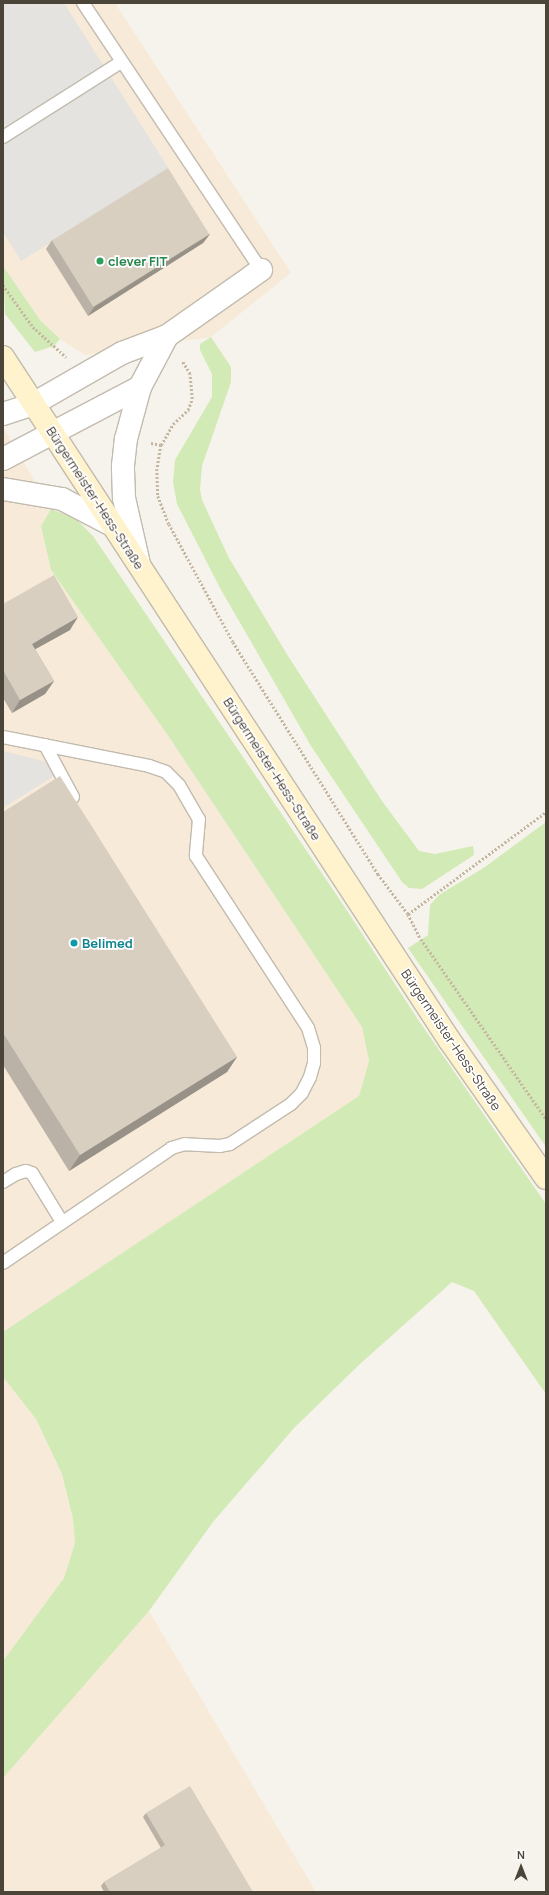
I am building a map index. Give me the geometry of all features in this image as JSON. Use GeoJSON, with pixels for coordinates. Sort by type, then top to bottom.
{"type":"FeatureCollection","features":[{"type":"Feature","properties":{"kind":"main road","name":"Bürgermeister-Hess-Straße"},"geometry":{"type":"LineString","coordinates":[[3,358],[450,1041],[546,1178]]}},
{"type":"Feature","properties":{"kind":"street"},"geometry":{"type":"LineString","coordinates":[[3,414],[32,404],[81,374],[122,353],[167,336],[261,270]]}},
{"type":"Feature","properties":{"kind":"street"},"geometry":{"type":"LineString","coordinates":[[139,566],[124,498],[126,439],[140,387],[167,336]]}},
{"type":"Feature","properties":{"kind":"street"},"geometry":{"type":"LineString","coordinates":[[3,459],[140,387]]}},
{"type":"Feature","properties":{"kind":"street"},"geometry":{"type":"LineString","coordinates":[[3,489],[62,499],[114,526]]}},
{"type":"Feature","properties":{"kind":"lane"},"geometry":{"type":"LineString","coordinates":[[84,3],[121,62],[261,270]]}},
{"type":"Feature","properties":{"kind":"lane"},"geometry":{"type":"LineString","coordinates":[[3,137],[121,62]]}},
{"type":"Feature","properties":{"kind":"lane"},"geometry":{"type":"LineString","coordinates":[[3,737],[149,766],[166,772],[179,785],[199,819],[196,856],[308,1028],[314,1048],[314,1063],[310,1077],[302,1094],[290,1104],[230,1144],[220,1146],[185,1144],[172,1148],[3,1263]]}},
{"type":"Feature","properties":{"kind":"lane"},"geometry":{"type":"LineString","coordinates":[[45,745],[73,797]]}},
{"type":"Feature","properties":{"kind":"lane"},"geometry":{"type":"LineString","coordinates":[[3,1182],[16,1174],[26,1171],[32,1173],[62,1222]]}},
{"type":"Feature","properties":{"kind":"path"},"geometry":{"type":"LineString","coordinates":[[3,285],[32,327],[70,360],[81,374]]}},
{"type":"Feature","properties":{"kind":"path"},"geometry":{"type":"LineString","coordinates":[[167,336],[190,374],[193,387],[188,410],[173,424],[161,445],[157,469],[158,496],[169,524],[197,579],[326,794],[378,874],[408,914],[434,958],[546,1119]]}},
{"type":"Feature","properties":{"kind":"path"},"geometry":{"type":"LineString","coordinates":[[126,439],[161,445]]}},
{"type":"Feature","properties":{"kind":"path"},"geometry":{"type":"LineString","coordinates":[[408,914],[546,812]]}},
{"type":"Feature","properties":{"kind":"shaded area"},"geometry":{"type":"Polygon","coordinates":[[[3,3],[115,3],[291,273],[211,337],[85,355],[60,339],[40,320],[3,266],[3,3]]]}},
{"type":"Feature","properties":{"kind":"shaded area"},"geometry":{"type":"Polygon","coordinates":[[[3,3],[64,3],[169,169],[21,261],[3,232],[3,3]]]}},
{"type":"Feature","properties":{"kind":"shaded area"},"geometry":{"type":"Polygon","coordinates":[[[3,427],[51,509],[41,526],[51,570],[167,734],[362,1027],[369,1061],[359,1096],[3,1332],[3,427]]]}},
{"type":"Feature","properties":{"kind":"shaded area"},"geometry":{"type":"Polygon","coordinates":[[[3,751],[47,762],[54,776],[3,808],[3,751]]]}},
{"type":"Feature","properties":{"kind":"shaded area"},"geometry":{"type":"Polygon","coordinates":[[[3,1377],[36,1419],[62,1474],[73,1519],[75,1543],[64,1578],[3,1661],[3,1377]]]}},
{"type":"Feature","properties":{"kind":"shaded area"},"geometry":{"type":"Polygon","coordinates":[[[149,1611],[316,1892],[3,1892],[3,1778],[149,1611]]]}},
{"type":"Feature","properties":{"kind":"green space"},"geometry":{"type":"Polygon","coordinates":[[[3,266],[40,320],[60,339],[54,346],[35,352],[5,314],[3,266]]]}},
{"type":"Feature","properties":{"kind":"green space"},"geometry":{"type":"Polygon","coordinates":[[[211,337],[231,367],[231,382],[202,466],[200,490],[202,500],[229,558],[288,656],[382,801],[419,851],[435,854],[473,846],[474,855],[422,889],[409,888],[402,882],[311,746],[220,588],[177,504],[173,482],[175,460],[212,397],[212,374],[200,350],[200,344],[211,337]]]}},
{"type":"Feature","properties":{"kind":"green space"},"geometry":{"type":"Polygon","coordinates":[[[51,509],[76,519],[93,536],[342,903],[419,1021],[546,1204],[546,1394],[474,1291],[452,1282],[361,1363],[294,1428],[213,1522],[149,1611],[3,1778],[3,1661],[64,1578],[75,1543],[73,1519],[62,1474],[36,1419],[3,1377],[3,1332],[359,1096],[369,1061],[362,1027],[167,734],[51,570],[41,526],[51,509]]]}},
{"type":"Feature","properties":{"kind":"green space"},"geometry":{"type":"Polygon","coordinates":[[[546,822],[546,1147],[408,948],[428,935],[430,905],[439,895],[485,867],[546,822]]]}},
{"type":"Feature","properties":{"kind":"building"},"geometry":{"type":"Polygon","coordinates":[[[168,168],[209,234],[93,307],[52,241],[168,168]]]}},
{"type":"Feature","properties":{"kind":"building"},"geometry":{"type":"Polygon","coordinates":[[[54,575],[78,617],[32,644],[54,681],[20,700],[3,670],[3,604],[54,575]]]}},
{"type":"Feature","properties":{"kind":"building","name":"Belimed"},"geometry":{"type":"Polygon","coordinates":[[[60,776],[237,1057],[80,1155],[3,1033],[3,812],[60,776]]]}},
{"type":"Feature","properties":{"kind":"building"},"geometry":{"type":"Polygon","coordinates":[[[190,1786],[253,1892],[110,1892],[104,1882],[165,1845],[146,1813],[190,1786]]]}},
{"type":"Feature","properties":{"kind":"place","name":"clever FIT"},"geometry":{"type":"Point","coordinates":[100,261]}},
{"type":"Feature","properties":{"kind":"place","name":"Belimed"},"geometry":{"type":"Point","coordinates":[74,943]}}]}
